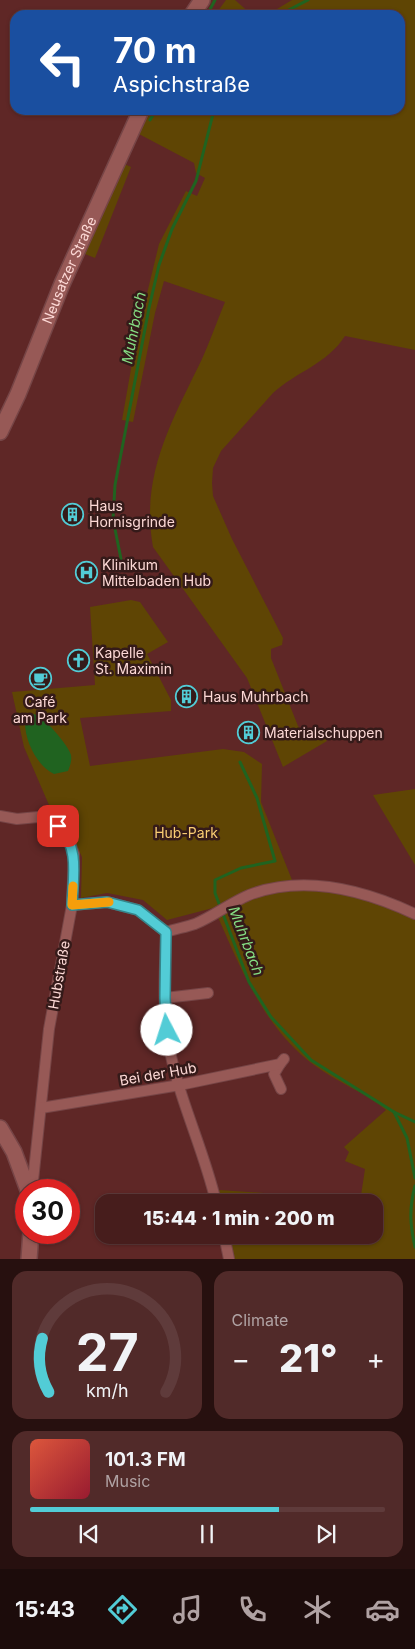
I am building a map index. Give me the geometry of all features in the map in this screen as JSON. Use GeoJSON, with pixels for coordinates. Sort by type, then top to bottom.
{"type":"FeatureCollection","features":[{"type":"Feature","properties":{"kind":"main road","name":"Neusatzer Straße"},"geometry":{"type":"LineString","coordinates":[[0,432],[16,400],[62,284],[139,115]]}},
{"type":"Feature","properties":{"kind":"main road"},"geometry":{"type":"LineString","coordinates":[[0,1128],[14,1152],[24,1179]]}},
{"type":"Feature","properties":{"kind":"main road"},"geometry":{"type":"LineString","coordinates":[[29,1259],[30,1244]]}},
{"type":"Feature","properties":{"kind":"street","name":"Hubstraße"},"geometry":{"type":"LineString","coordinates":[[0,816],[17,819],[38,816],[50,818],[66,833],[74,854],[72,905],[49,1029],[33,1179]]}},
{"type":"Feature","properties":{"kind":"street"},"geometry":{"type":"LineString","coordinates":[[166,932],[195,924],[250,894],[300,884],[330,887],[367,895],[415,914]]}},
{"type":"Feature","properties":{"kind":"street"},"geometry":{"type":"LineString","coordinates":[[72,905],[107,902],[138,910],[166,932]]}},
{"type":"Feature","properties":{"kind":"street"},"geometry":{"type":"LineString","coordinates":[[166,932],[165,998],[169,1046],[214,1194]]}},
{"type":"Feature","properties":{"kind":"street"},"geometry":{"type":"LineString","coordinates":[[165,998],[208,993]]}},
{"type":"Feature","properties":{"kind":"street","name":"Bei der Hub"},"geometry":{"type":"LineString","coordinates":[[41,1108],[180,1085],[282,1061],[274,1074],[280,1089]]}},
{"type":"Feature","properties":{"kind":"street"},"geometry":{"type":"LineString","coordinates":[[226,1244],[229,1259]]}},
{"type":"Feature","properties":{"kind":"green space"},"geometry":{"type":"Polygon","coordinates":[[[226,0],[235,0],[246,10],[219,10],[226,0]]]}},
{"type":"Feature","properties":{"kind":"green space"},"geometry":{"type":"Polygon","coordinates":[[[292,0],[415,0],[415,350],[345,336],[329,354],[273,393],[221,451],[213,468],[213,496],[232,539],[283,638],[282,645],[271,649],[271,658],[298,726],[305,734],[321,733],[327,741],[283,767],[247,678],[153,547],[150,521],[151,496],[161,449],[205,352],[225,302],[164,281],[155,313],[133,422],[122,420],[137,335],[159,244],[186,191],[197,196],[205,178],[196,173],[194,163],[137,133],[146,115],[405,115],[405,10],[275,10],[292,0]]]}},
{"type":"Feature","properties":{"kind":"green space"},"geometry":{"type":"Polygon","coordinates":[[[122,163],[131,167],[95,258],[80,252],[122,163]]]}},
{"type":"Feature","properties":{"kind":"green space","name":"Hub-Park"},"geometry":{"type":"Polygon","coordinates":[[[131,600],[140,602],[168,642],[147,654],[171,700],[171,711],[80,718],[90,766],[223,749],[244,752],[262,764],[261,802],[292,880],[252,890],[213,908],[167,920],[143,900],[107,893],[81,898],[82,857],[70,831],[52,812],[24,747],[12,692],[95,685],[90,607],[131,600]]]}},
{"type":"Feature","properties":{"kind":"green space"},"geometry":{"type":"Polygon","coordinates":[[[415,789],[415,865],[373,795],[415,789]]]}},
{"type":"Feature","properties":{"kind":"green space"},"geometry":{"type":"Polygon","coordinates":[[[296,888],[339,893],[370,901],[415,918],[415,1259],[234,1259],[231,1244],[383,1244],[383,1194],[361,1194],[365,1169],[345,1161],[349,1152],[344,1147],[386,1110],[314,1065],[296,1050],[268,1016],[245,976],[217,915],[243,901],[296,888]]]}},
{"type":"Feature","properties":{"kind":"green space"},"geometry":{"type":"Polygon","coordinates":[[[219,1190],[278,1194],[220,1194],[219,1190]]]}},
{"type":"Feature","properties":{"kind":"shaded area"},"geometry":{"type":"Polygon","coordinates":[[[33,714],[43,719],[49,725],[69,750],[71,759],[68,771],[54,774],[37,759],[27,737],[25,723],[33,714]]]}},
{"type":"Feature","properties":{"kind":"waterway"},"geometry":{"type":"LineString","coordinates":[[210,10],[215,0]]}},
{"type":"Feature","properties":{"kind":"waterway","name":"Muhrbach"},"geometry":{"type":"LineString","coordinates":[[289,10],[308,0]]}},
{"type":"Feature","properties":{"kind":"waterway"},"geometry":{"type":"LineString","coordinates":[[150,120],[153,115]]}},
{"type":"Feature","properties":{"kind":"waterway","name":"Muhrbach"},"geometry":{"type":"LineString","coordinates":[[121,559],[113,519],[115,485],[149,308],[159,265],[172,229],[196,181],[213,115]]}},
{"type":"Feature","properties":{"kind":"waterway","name":"Muhrbach"},"geometry":{"type":"LineString","coordinates":[[240,762],[257,798],[275,861],[241,868],[215,880],[215,893],[249,982],[271,1017],[311,1060],[394,1112],[407,1138],[415,1178]]}},
{"type":"Feature","properties":{"kind":"waterway","name":"Muhrbach"},"geometry":{"type":"LineString","coordinates":[[394,1112],[415,1122]]}},
{"type":"Feature","properties":{"kind":"waterway","name":"Muhrbach"},"geometry":{"type":"LineString","coordinates":[[415,1186],[411,1216],[415,1247]]}},
{"type":"Feature","properties":{"kind":"slow traffic"},"geometry":{"type":"LineString","coordinates":[[73,886],[72,905],[109,902]]}},
{"type":"Feature","properties":{"kind":"place","name":"Haus Hornisgrinde"},"geometry":{"type":"Point","coordinates":[73,514]}},
{"type":"Feature","properties":{"kind":"place","name":"Klinikum Mittelbaden Hub"},"geometry":{"type":"Point","coordinates":[86,573]}},
{"type":"Feature","properties":{"kind":"place","name":"Kapelle St. Maximin"},"geometry":{"type":"Point","coordinates":[79,661]}},
{"type":"Feature","properties":{"kind":"place","name":"Café am Park"},"geometry":{"type":"Point","coordinates":[40,679]}},
{"type":"Feature","properties":{"kind":"place","name":"Haus Muhrbach"},"geometry":{"type":"Point","coordinates":[187,697]}},
{"type":"Feature","properties":{"kind":"place","name":"Materialschuppen"},"geometry":{"type":"Point","coordinates":[248,733]}},
{"type":"Feature","properties":{"kind":"route"},"geometry":{"type":"LineString","coordinates":[[58,826],[66,833],[74,854],[72,905],[107,902],[138,910],[166,932],[165,998],[167,1030]]}}]}
